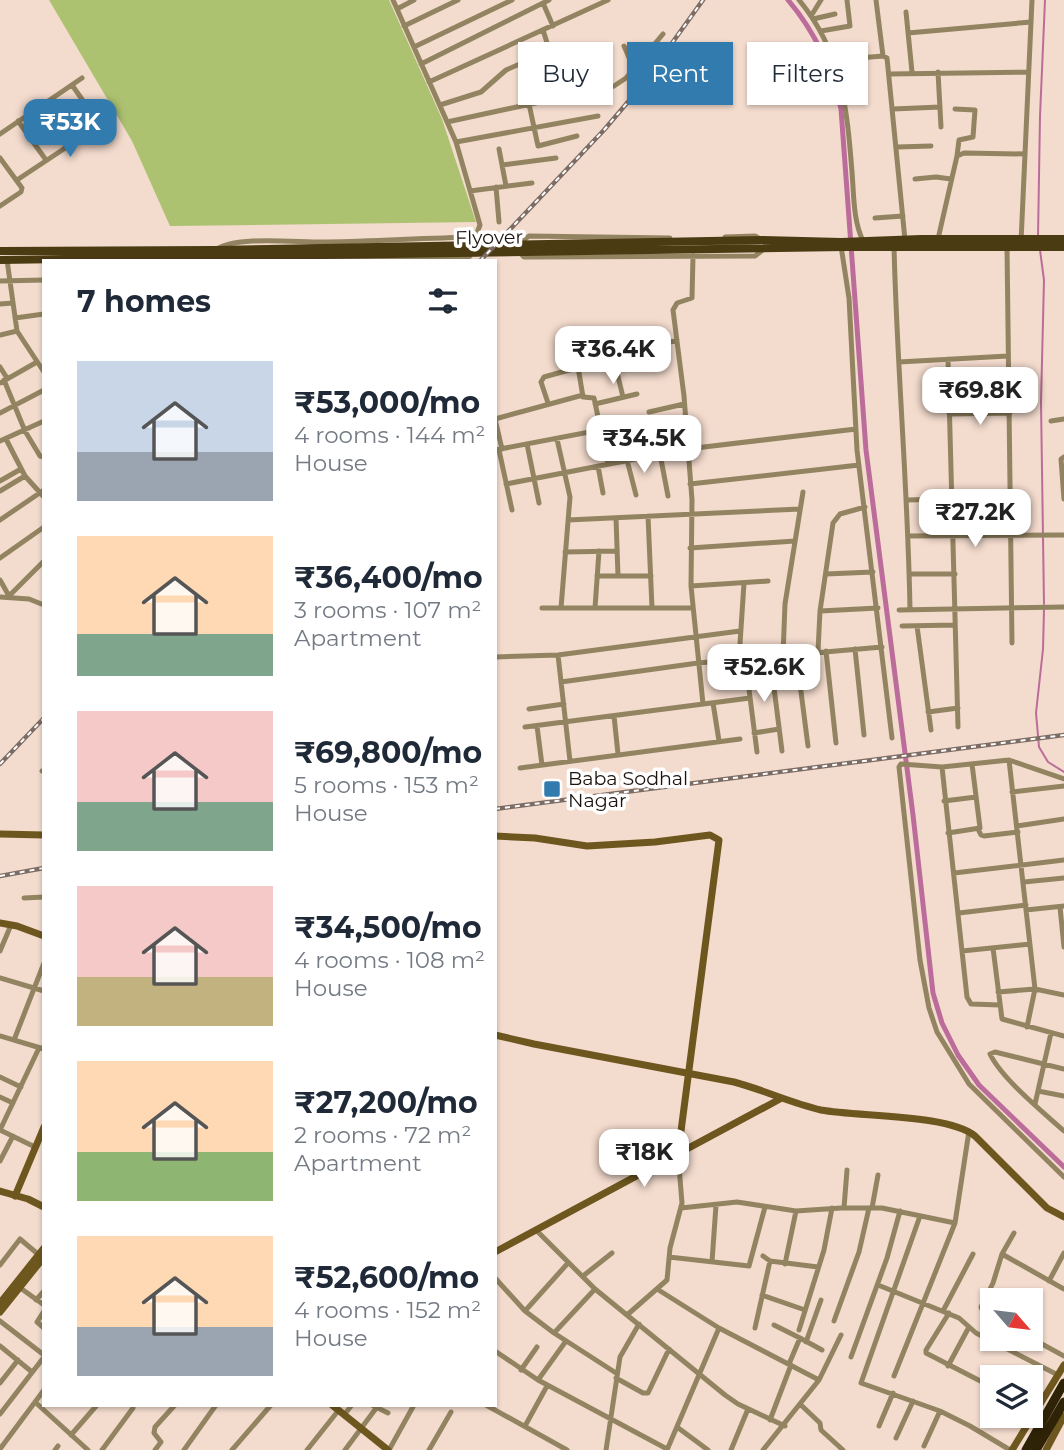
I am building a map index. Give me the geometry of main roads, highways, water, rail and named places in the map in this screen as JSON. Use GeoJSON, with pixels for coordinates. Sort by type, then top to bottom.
{"type":"FeatureCollection","features":[{"type":"Feature","properties":{"kind":"highway"},"geometry":{"type":"LineString","coordinates":[[1026,1450],[1061,1379]]}},
{"type":"Feature","properties":{"kind":"highway"},"geometry":{"type":"LineString","coordinates":[[1036,1450],[1064,1402]]}},
{"type":"Feature","properties":{"kind":"main road"},"geometry":{"type":"LineString","coordinates":[[893,244],[905,240],[938,239],[1007,244]]}},
{"type":"Feature","properties":{"kind":"main road"},"geometry":{"type":"LineString","coordinates":[[1046,244],[1064,239]]}},
{"type":"Feature","properties":{"kind":"main road"},"geometry":{"type":"LineString","coordinates":[[893,244],[1046,244],[1064,247]]}},
{"type":"Feature","properties":{"kind":"main road","name":"Flyover"},"geometry":{"type":"LineString","coordinates":[[216,256],[379,250],[893,244]]}},
{"type":"Feature","properties":{"kind":"main road"},"geometry":{"type":"LineString","coordinates":[[0,251],[216,256]]}},
{"type":"Feature","properties":{"kind":"main road"},"geometry":{"type":"LineString","coordinates":[[178,259],[216,256]]}},
{"type":"Feature","properties":{"kind":"main road"},"geometry":{"type":"LineString","coordinates":[[4,260],[42,260]]}},
{"type":"Feature","properties":{"kind":"waterway"},"geometry":{"type":"LineString","coordinates":[[788,0],[822,51],[841,109],[866,450],[933,993],[942,1023],[958,1055],[979,1085],[1064,1167]]}},
{"type":"Feature","properties":{"kind":"waterway"},"geometry":{"type":"LineString","coordinates":[[1038,237],[1045,0]]}},
{"type":"Feature","properties":{"kind":"waterway"},"geometry":{"type":"LineString","coordinates":[[1040,250],[1044,280],[1041,402],[1044,604]]}},
{"type":"Feature","properties":{"kind":"waterway"},"geometry":{"type":"LineString","coordinates":[[1044,610],[1036,713],[1039,747],[1048,762],[1064,772]]}},
{"type":"Feature","properties":{"kind":"railway"},"geometry":{"type":"LineString","coordinates":[[482,259],[604,130],[639,89],[703,0]]}},
{"type":"Feature","properties":{"kind":"railway"},"geometry":{"type":"LineString","coordinates":[[0,764],[42,720]]}},
{"type":"Feature","properties":{"kind":"railway"},"geometry":{"type":"LineString","coordinates":[[497,809],[1064,735]]}},
{"type":"Feature","properties":{"kind":"railway"},"geometry":{"type":"LineString","coordinates":[[0,876],[42,868]]}},
{"type":"Feature","properties":{"kind":"place","name":"Baba Sodhal Nagar"},"geometry":{"type":"Point","coordinates":[552,789]}}]}
